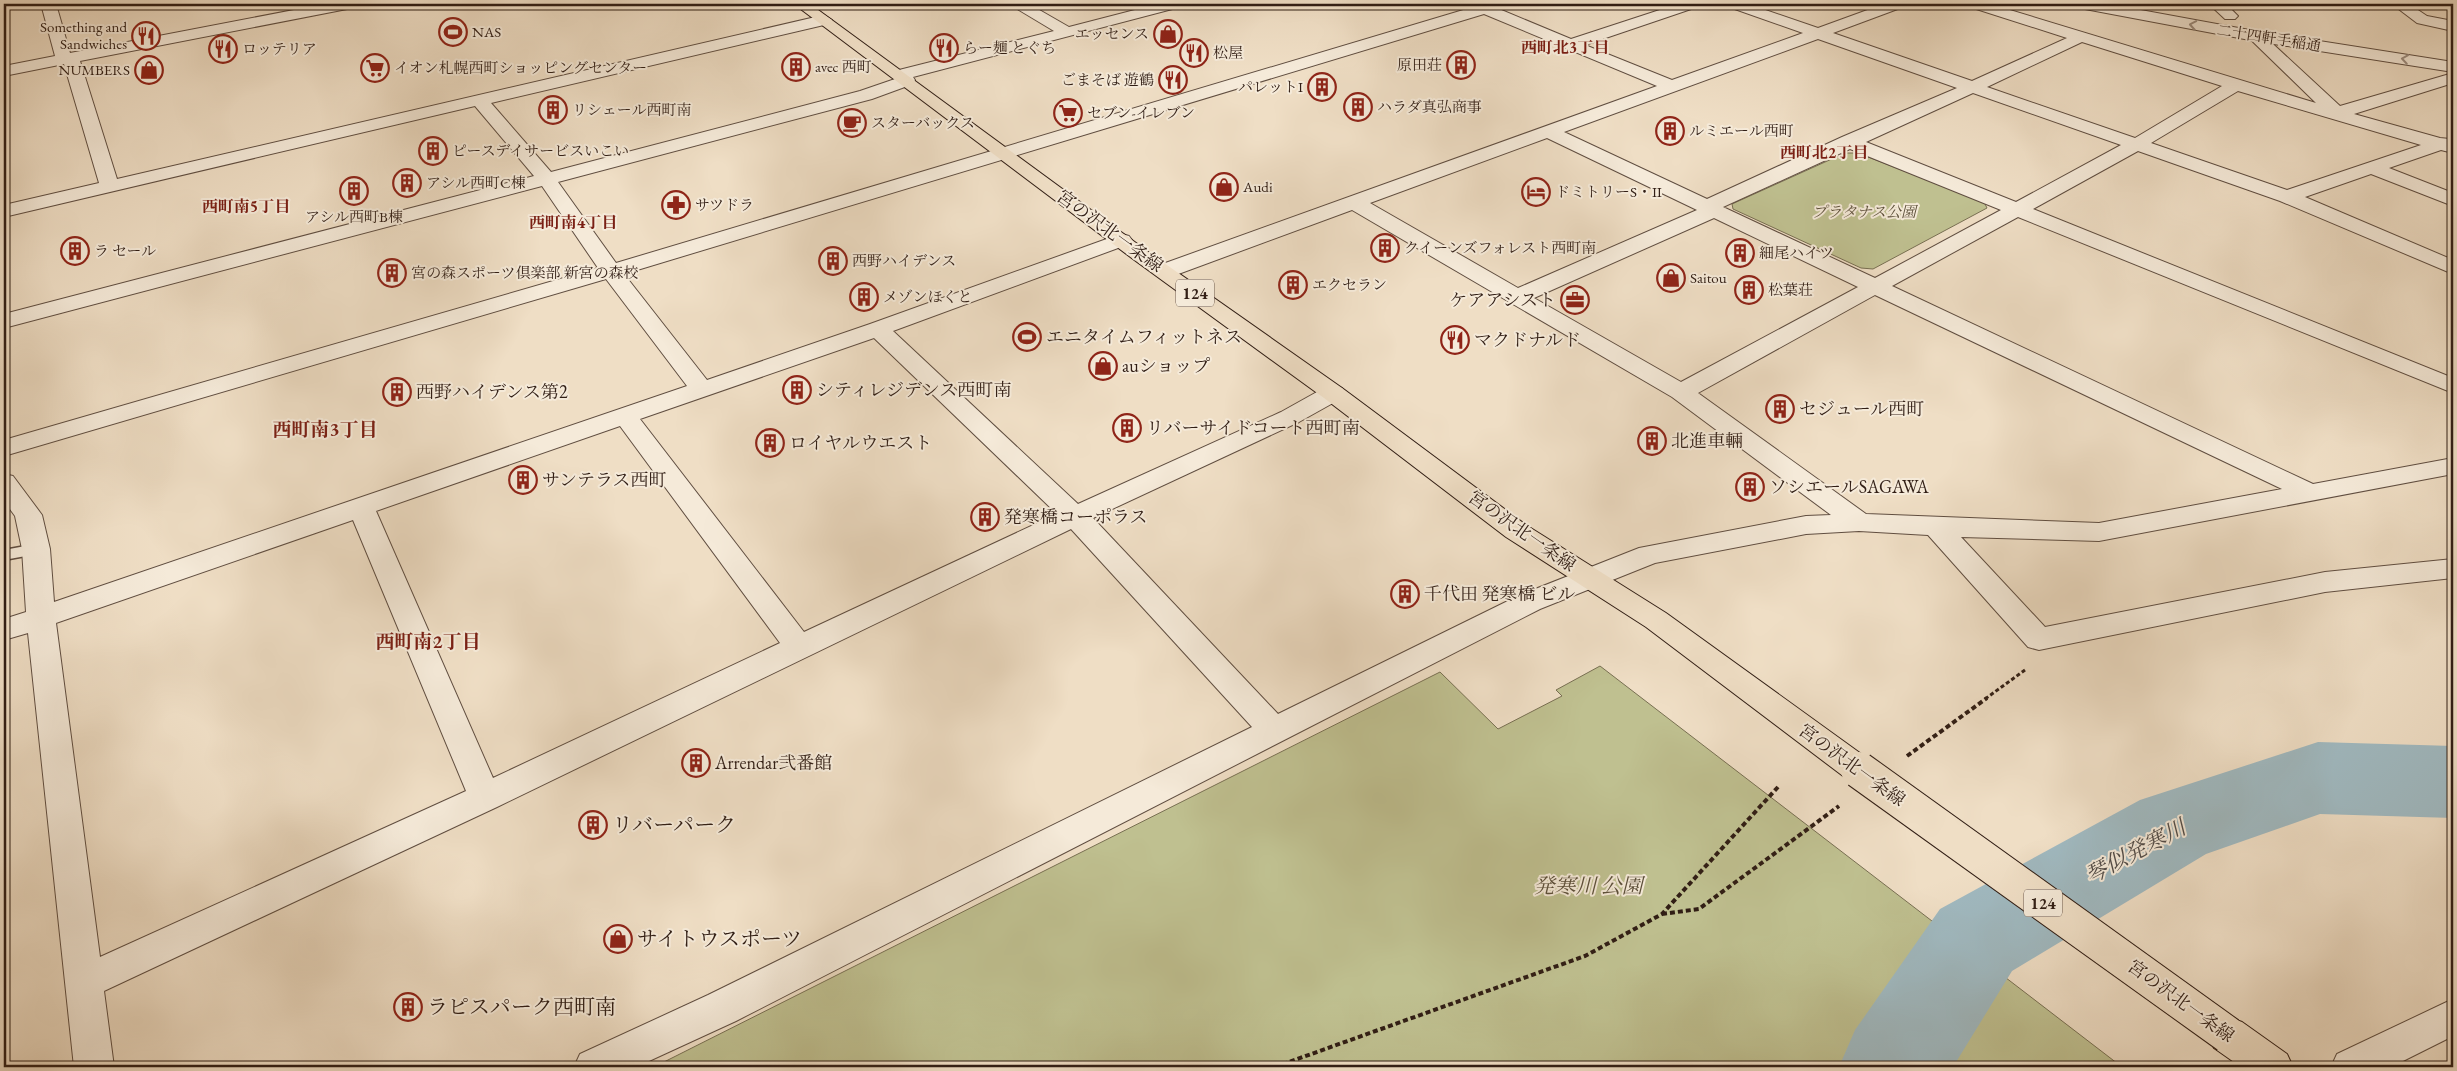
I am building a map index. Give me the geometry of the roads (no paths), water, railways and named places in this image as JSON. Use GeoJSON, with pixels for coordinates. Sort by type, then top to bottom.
{"type":"FeatureCollection","features":[{"type":"Feature","properties":{"kind":"main road","name":"宮の沢北一条線"},"geometry":{"type":"LineString","coordinates":[[801,4],[904,78],[1002,154],[1140,255],[1165,271],[1333,393],[1516,531],[1656,620],[1859,770],[2273,1067]]}},
{"type":"Feature","properties":{"kind":"street"},"geometry":{"type":"LineString","coordinates":[[48,4],[63,56],[72,62],[110,186]]}},
{"type":"Feature","properties":{"kind":"street"},"geometry":{"type":"LineString","coordinates":[[4,71],[347,4]]}},
{"type":"Feature","properties":{"kind":"street"},"geometry":{"type":"LineString","coordinates":[[1018,4],[1067,32]]}},
{"type":"Feature","properties":{"kind":"street"},"geometry":{"type":"LineString","coordinates":[[4,321],[866,95],[904,78],[1175,4]]}},
{"type":"Feature","properties":{"kind":"street"},"geometry":{"type":"LineString","coordinates":[[4,448],[1002,154],[1478,6],[1500,4]]}},
{"type":"Feature","properties":{"kind":"street"},"geometry":{"type":"LineString","coordinates":[[1571,44],[1692,4]]}},
{"type":"Feature","properties":{"kind":"street"},"geometry":{"type":"LineString","coordinates":[[1165,271],[1355,204],[1671,86],[1898,4]]}},
{"type":"Feature","properties":{"kind":"street"},"geometry":{"type":"LineString","coordinates":[[1975,4],[2236,85],[2449,144]]}},
{"type":"Feature","properties":{"kind":"street","name":"二十四軒手稲通"},"geometry":{"type":"LineString","coordinates":[[2085,4],[2255,36],[2453,67]]}},
{"type":"Feature","properties":{"kind":"street","name":"二十四軒手稲通"},"geometry":{"type":"LineString","coordinates":[[2156,4],[2443,50]]}},
{"type":"Feature","properties":{"kind":"street"},"geometry":{"type":"LineString","coordinates":[[2217,4],[2230,16]]}},
{"type":"Feature","properties":{"kind":"street"},"geometry":{"type":"LineString","coordinates":[[2400,4],[2422,20],[2453,26]]}},
{"type":"Feature","properties":{"kind":"street"},"geometry":{"type":"LineString","coordinates":[[1747,5],[1818,33],[2287,197],[2453,268]]}},
{"type":"Feature","properties":{"kind":"street"},"geometry":{"type":"LineString","coordinates":[[1478,6],[1671,86]]}},
{"type":"Feature","properties":{"kind":"street"},"geometry":{"type":"LineString","coordinates":[[4,211],[824,20]]}},
{"type":"Feature","properties":{"kind":"street"},"geometry":{"type":"LineString","coordinates":[[1517,297],[1710,208],[1848,141],[1975,87],[2081,36]]}},
{"type":"Feature","properties":{"kind":"street"},"geometry":{"type":"LineString","coordinates":[[2255,36],[2336,113]]}},
{"type":"Feature","properties":{"kind":"street"},"geometry":{"type":"LineString","coordinates":[[2336,113],[2453,78]]}},
{"type":"Feature","properties":{"kind":"street"},"geometry":{"type":"LineString","coordinates":[[1681,392],[2137,144],[2236,85]]}},
{"type":"Feature","properties":{"kind":"street"},"geometry":{"type":"LineString","coordinates":[[479,100],[546,178],[610,271],[702,390]]}},
{"type":"Feature","properties":{"kind":"street"},"geometry":{"type":"LineString","coordinates":[[1549,132],[2309,492]]}},
{"type":"Feature","properties":{"kind":"street"},"geometry":{"type":"LineString","coordinates":[[1848,141],[2453,386]]}},
{"type":"Feature","properties":{"kind":"street"},"geometry":{"type":"LineString","coordinates":[[2287,197],[2449,144]]}},
{"type":"Feature","properties":{"kind":"street"},"geometry":{"type":"LineString","coordinates":[[2372,168],[2453,200]]}},
{"type":"Feature","properties":{"kind":"street"},"geometry":{"type":"LineString","coordinates":[[1355,204],[1681,392],[1859,522]]}},
{"type":"Feature","properties":{"kind":"street"},"geometry":{"type":"LineString","coordinates":[[4,630],[878,329],[1122,240]]}},
{"type":"Feature","properties":{"kind":"street"},"geometry":{"type":"LineString","coordinates":[[878,329],[1075,516],[1274,730]]}},
{"type":"Feature","properties":{"kind":"street"},"geometry":{"type":"LineString","coordinates":[[85,982],[485,797],[1075,516],[1290,416],[1333,393]]}},
{"type":"Feature","properties":{"kind":"street"},"geometry":{"type":"LineString","coordinates":[[625,416],[800,648]]}},
{"type":"Feature","properties":{"kind":"street"},"geometry":{"type":"LineString","coordinates":[[594,1067],[722,1008],[1530,602],[1649,555],[1806,525],[1859,522],[1936,527],[2099,532],[2453,466]]}},
{"type":"Feature","properties":{"kind":"street"},"geometry":{"type":"LineString","coordinates":[[9,496],[28,515],[36,549],[41,618],[94,1067]]}},
{"type":"Feature","properties":{"kind":"street"},"geometry":{"type":"LineString","coordinates":[[361,507],[485,797]]}},
{"type":"Feature","properties":{"kind":"street"},"geometry":{"type":"LineString","coordinates":[[1936,527],[2039,639],[2324,582],[2453,570]]}},
{"type":"Feature","properties":{"kind":"street"},"geometry":{"type":"LineString","coordinates":[[2351,1067],[2453,1017]]}},
{"type":"Feature","properties":{"kind":"lane"},"geometry":{"type":"LineString","coordinates":[[4,555],[36,549]]}},
{"type":"Feature","properties":{"kind":"waterway","name":"琴似発寒川"},"geometry":{"type":"LineString","coordinates":[[1893,1067],[1976,940],[2173,827],[2318,778],[2453,782]]}},
{"type":"Feature","properties":{"kind":"place","name":"NAS"},"geometry":{"type":"Point","coordinates":[453,32]}},
{"type":"Feature","properties":{"kind":"place","name":"エッセンス"},"geometry":{"type":"Point","coordinates":[1168,34]}},
{"type":"Feature","properties":{"kind":"place","name":"Something and Sandwiches"},"geometry":{"type":"Point","coordinates":[146,36]}},
{"type":"Feature","properties":{"kind":"place","name":"らー麺 とぐち"},"geometry":{"type":"Point","coordinates":[944,48]}},
{"type":"Feature","properties":{"kind":"place","name":"ロッテリア"},"geometry":{"type":"Point","coordinates":[223,49]}},
{"type":"Feature","properties":{"kind":"place","name":"松屋"},"geometry":{"type":"Point","coordinates":[1194,53]}},
{"type":"Feature","properties":{"kind":"place","name":"原田荘"},"geometry":{"type":"Point","coordinates":[1461,65]}},
{"type":"Feature","properties":{"kind":"place","name":"avec 西町"},"geometry":{"type":"Point","coordinates":[796,67]}},
{"type":"Feature","properties":{"kind":"place","name":"イオン札幌西町ショッピングセンター"},"geometry":{"type":"Point","coordinates":[375,68]}},
{"type":"Feature","properties":{"kind":"place","name":"NUMBERS"},"geometry":{"type":"Point","coordinates":[149,70]}},
{"type":"Feature","properties":{"kind":"place","name":"ごまそば 遊鶴"},"geometry":{"type":"Point","coordinates":[1173,80]}},
{"type":"Feature","properties":{"kind":"place","name":"パレットⅠ"},"geometry":{"type":"Point","coordinates":[1322,87]}},
{"type":"Feature","properties":{"kind":"place","name":"ハラダ真弘商事"},"geometry":{"type":"Point","coordinates":[1358,107]}},
{"type":"Feature","properties":{"kind":"place","name":"リシェール西町南"},"geometry":{"type":"Point","coordinates":[553,110]}},
{"type":"Feature","properties":{"kind":"place","name":"セブン-イレブン"},"geometry":{"type":"Point","coordinates":[1068,113]}},
{"type":"Feature","properties":{"kind":"place","name":"スターバックス"},"geometry":{"type":"Point","coordinates":[852,123]}},
{"type":"Feature","properties":{"kind":"place","name":"ルミエール西町"},"geometry":{"type":"Point","coordinates":[1670,131]}},
{"type":"Feature","properties":{"kind":"place","name":"ピースデイサービスいこい"},"geometry":{"type":"Point","coordinates":[433,151]}},
{"type":"Feature","properties":{"kind":"place","name":"アシル西町C棟"},"geometry":{"type":"Point","coordinates":[407,183]}},
{"type":"Feature","properties":{"kind":"place","name":"Audi"},"geometry":{"type":"Point","coordinates":[1224,187]}},
{"type":"Feature","properties":{"kind":"place","name":"アシル西町B棟"},"geometry":{"type":"Point","coordinates":[354,191]}},
{"type":"Feature","properties":{"kind":"place","name":"ドミトリーS・Ⅱ"},"geometry":{"type":"Point","coordinates":[1536,192]}},
{"type":"Feature","properties":{"kind":"place","name":"サツドラ"},"geometry":{"type":"Point","coordinates":[676,205]}},
{"type":"Feature","properties":{"kind":"place","name":"クイーンズフォレスト西町南"},"geometry":{"type":"Point","coordinates":[1385,248]}},
{"type":"Feature","properties":{"kind":"place","name":"ラ セール"},"geometry":{"type":"Point","coordinates":[75,251]}},
{"type":"Feature","properties":{"kind":"place","name":"細尾ハイツ"},"geometry":{"type":"Point","coordinates":[1740,253]}},
{"type":"Feature","properties":{"kind":"place","name":"西野ハイデンス"},"geometry":{"type":"Point","coordinates":[833,261]}},
{"type":"Feature","properties":{"kind":"place","name":"宮の森スポーツ倶楽部 新宮の森校"},"geometry":{"type":"Point","coordinates":[392,273]}},
{"type":"Feature","properties":{"kind":"place","name":"Saitou"},"geometry":{"type":"Point","coordinates":[1671,278]}},
{"type":"Feature","properties":{"kind":"place","name":"エクセラン"},"geometry":{"type":"Point","coordinates":[1293,285]}},
{"type":"Feature","properties":{"kind":"place","name":"松葉荘"},"geometry":{"type":"Point","coordinates":[1749,290]}},
{"type":"Feature","properties":{"kind":"place","name":"メゾンほくと"},"geometry":{"type":"Point","coordinates":[864,297]}},
{"type":"Feature","properties":{"kind":"place","name":"ケアアシスト"},"geometry":{"type":"Point","coordinates":[1575,300]}},
{"type":"Feature","properties":{"kind":"place","name":"エニタイムフィットネス"},"geometry":{"type":"Point","coordinates":[1027,337]}},
{"type":"Feature","properties":{"kind":"place","name":"マクドナルド"},"geometry":{"type":"Point","coordinates":[1455,340]}},
{"type":"Feature","properties":{"kind":"place","name":"auショップ"},"geometry":{"type":"Point","coordinates":[1103,366]}},
{"type":"Feature","properties":{"kind":"place","name":"シティレジデンス西町南"},"geometry":{"type":"Point","coordinates":[797,390]}},
{"type":"Feature","properties":{"kind":"place","name":"西野ハイデンス第2"},"geometry":{"type":"Point","coordinates":[397,392]}},
{"type":"Feature","properties":{"kind":"place","name":"セジュール西町"},"geometry":{"type":"Point","coordinates":[1780,409]}},
{"type":"Feature","properties":{"kind":"place","name":"リバーサイドコート西町南"},"geometry":{"type":"Point","coordinates":[1127,428]}},
{"type":"Feature","properties":{"kind":"place","name":"北進車輛"},"geometry":{"type":"Point","coordinates":[1652,441]}},
{"type":"Feature","properties":{"kind":"place","name":"ロイヤルウエスト"},"geometry":{"type":"Point","coordinates":[770,443]}},
{"type":"Feature","properties":{"kind":"place","name":"サンテラス西町"},"geometry":{"type":"Point","coordinates":[523,480]}},
{"type":"Feature","properties":{"kind":"place","name":"ソシエールSAGAWA"},"geometry":{"type":"Point","coordinates":[1750,487]}},
{"type":"Feature","properties":{"kind":"place","name":"発寒橋コーポラス"},"geometry":{"type":"Point","coordinates":[985,517]}},
{"type":"Feature","properties":{"kind":"place","name":"千代田 発寒橋 ビル"},"geometry":{"type":"Point","coordinates":[1405,594]}},
{"type":"Feature","properties":{"kind":"place","name":"Arrendar弐番館"},"geometry":{"type":"Point","coordinates":[696,763]}},
{"type":"Feature","properties":{"kind":"place","name":"リバーパーク"},"geometry":{"type":"Point","coordinates":[593,825]}},
{"type":"Feature","properties":{"kind":"place","name":"サイトウスポーツ"},"geometry":{"type":"Point","coordinates":[618,939]}},
{"type":"Feature","properties":{"kind":"place","name":"ラピスパーク西町南"},"geometry":{"type":"Point","coordinates":[408,1007]}},
{"type":"Feature","properties":{"kind":"district","name":"西町北3丁目"},"geometry":{"type":"Point","coordinates":[1565,47]}},
{"type":"Feature","properties":{"kind":"district","name":"西町北2丁目"},"geometry":{"type":"Point","coordinates":[1824,152]}},
{"type":"Feature","properties":{"kind":"district","name":"西町南5丁目"},"geometry":{"type":"Point","coordinates":[246,206]}},
{"type":"Feature","properties":{"kind":"district","name":"西町南4丁目"},"geometry":{"type":"Point","coordinates":[573,222]}},
{"type":"Feature","properties":{"kind":"district","name":"西町南3丁目"},"geometry":{"type":"Point","coordinates":[325,429]}},
{"type":"Feature","properties":{"kind":"district","name":"西町南2丁目"},"geometry":{"type":"Point","coordinates":[428,641]}},
{"type":"Feature","properties":{"kind":"park label","name":"プラタナス公園"},"geometry":{"type":"Point","coordinates":[1864,212]}},
{"type":"Feature","properties":{"kind":"park label","name":"発寒川 公園"},"geometry":{"type":"Point","coordinates":[1588,886]}}]}
